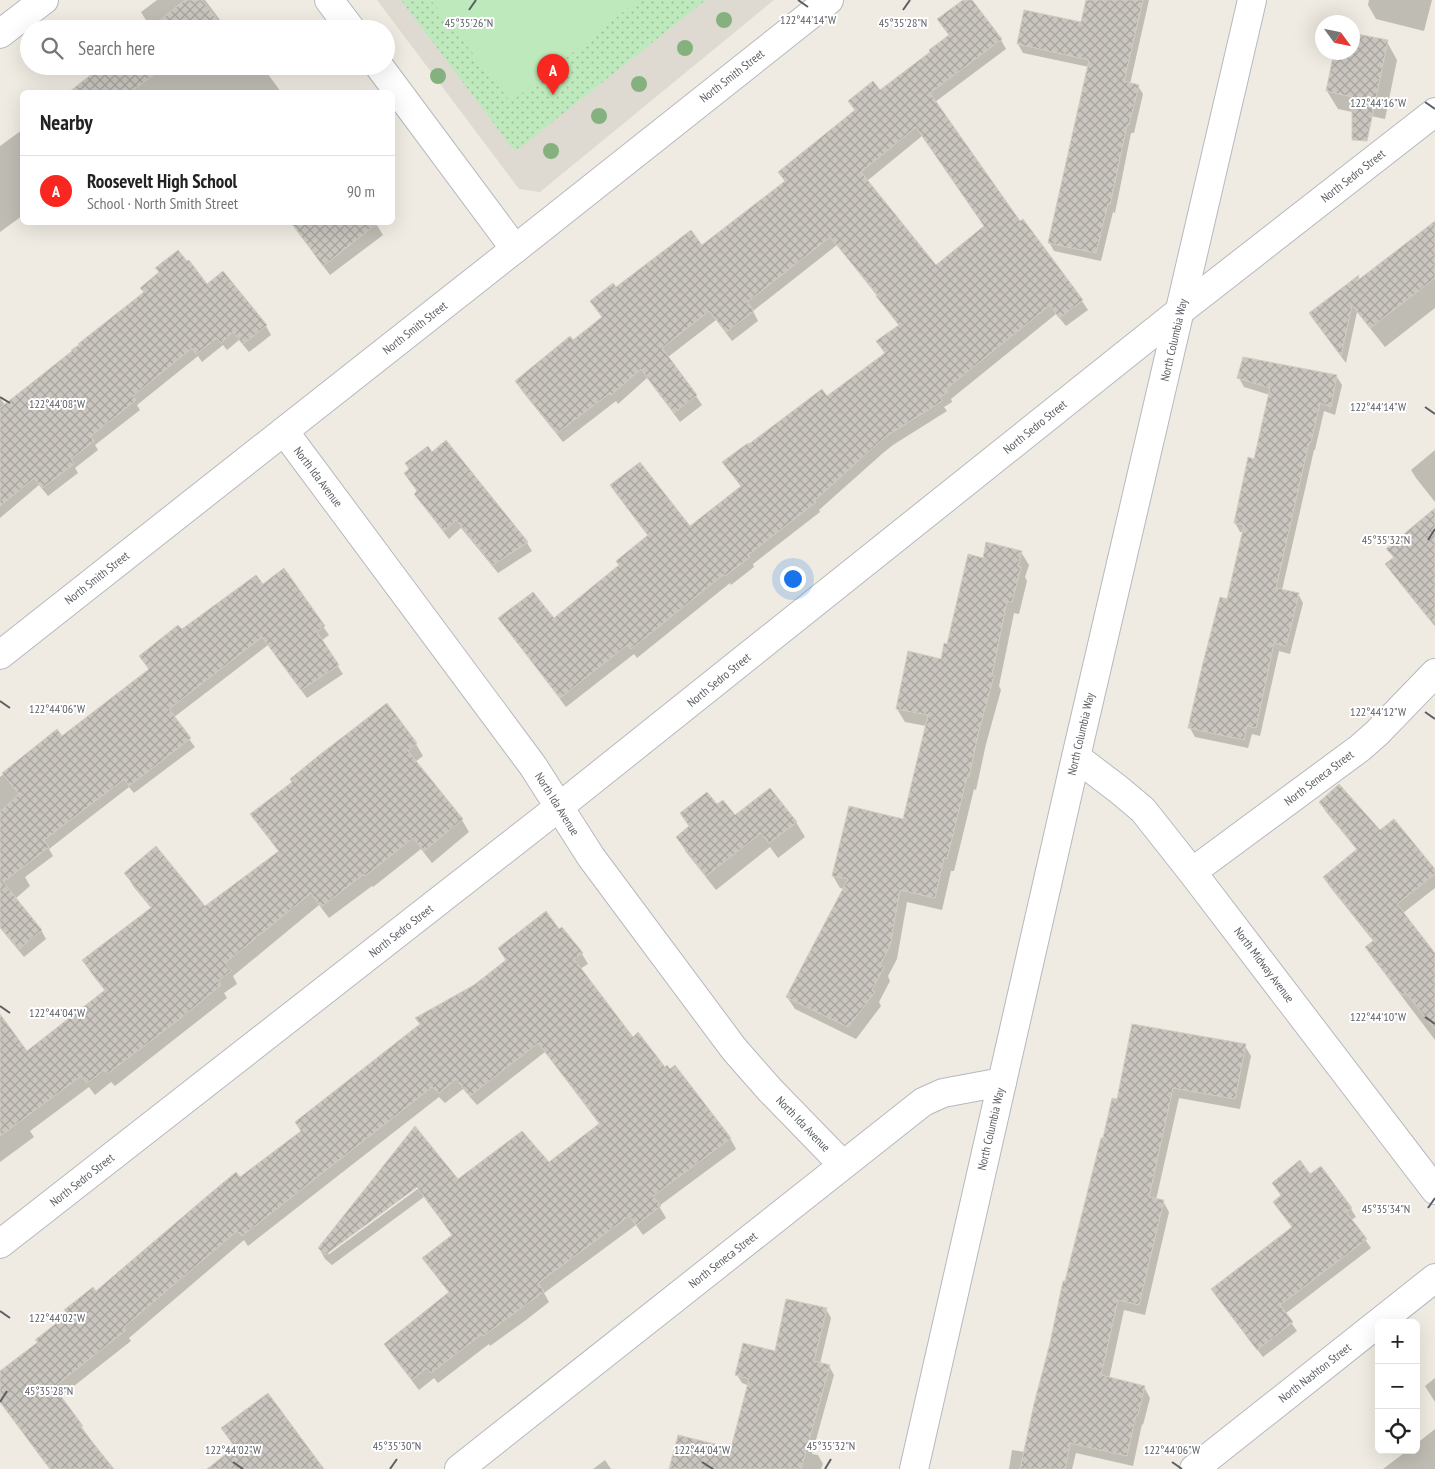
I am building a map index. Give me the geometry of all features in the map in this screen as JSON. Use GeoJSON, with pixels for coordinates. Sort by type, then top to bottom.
{"type":"FeatureCollection","features":[{"type":"Feature","properties":{"kind":"street"},"geometry":{"type":"LineString","coordinates":[[0,34],[44,0]]}},
{"type":"Feature","properties":{"kind":"street"},"geometry":{"type":"LineString","coordinates":[[329,0],[343,20]]}},
{"type":"Feature","properties":{"kind":"street","name":"North Smith Street"},"geometry":{"type":"LineString","coordinates":[[0,655],[829,0]]}},
{"type":"Feature","properties":{"kind":"street","name":"North Columbia Way"},"geometry":{"type":"LineString","coordinates":[[914,1469],[1076,757],[1252,0]]}},
{"type":"Feature","properties":{"kind":"street"},"geometry":{"type":"LineString","coordinates":[[385,75],[515,249]]}},
{"type":"Feature","properties":{"kind":"street","name":"North Sedro Street"},"geometry":{"type":"LineString","coordinates":[[0,1244],[559,807],[1180,311],[1435,112]]}},
{"type":"Feature","properties":{"kind":"street","name":"North Ida Avenue"},"geometry":{"type":"LineString","coordinates":[[284,431],[533,766],[591,857],[734,1049],[770,1090],[843,1165]]}},
{"type":"Feature","properties":{"kind":"street","name":"North Seneca Street"},"geometry":{"type":"LineString","coordinates":[[1192,872],[1360,748],[1435,673]]}},
{"type":"Feature","properties":{"kind":"street","name":"North Midway Avenue"},"geometry":{"type":"LineString","coordinates":[[1076,757],[1142,810],[1192,872],[1435,1190]]}},
{"type":"Feature","properties":{"kind":"street","name":"North Seneca Street"},"geometry":{"type":"LineString","coordinates":[[459,1469],[923,1102],[942,1093],[1002,1082]]}},
{"type":"Feature","properties":{"kind":"street","name":"North Nashton Street"},"geometry":{"type":"LineString","coordinates":[[1194,1469],[1435,1278]]}},
{"type":"Feature","properties":{"kind":"shaded area"},"geometry":{"type":"Polygon","coordinates":[[[377,0],[774,0],[540,192],[519,189],[395,24],[395,20],[392,20],[377,0]]]}},
{"type":"Feature","properties":{"kind":"green space"},"geometry":{"type":"Polygon","coordinates":[[[401,0],[431,0],[511,101],[638,0],[706,0],[516,149],[512,148],[401,0]]]}},
{"type":"Feature","properties":{"kind":"green space"},"geometry":{"type":"Polygon","coordinates":[[[431,0],[638,0],[511,102],[431,0]]]}},
{"type":"Feature","properties":{"kind":"building"},"geometry":{"type":"Polygon","coordinates":[[[185,0],[202,0],[217,20],[160,20],[185,0]]]}},
{"type":"Feature","properties":{"kind":"building"},"geometry":{"type":"Polygon","coordinates":[[[963,0],[972,0],[1002,39],[930,93],[1020,221],[1023,219],[1083,300],[1059,318],[1050,305],[946,389],[948,392],[940,397],[942,401],[877,444],[815,500],[816,502],[748,555],[750,557],[725,576],[724,574],[631,649],[627,645],[560,698],[498,618],[533,592],[554,618],[619,565],[616,561],[648,535],[610,485],[640,462],[690,526],[741,486],[722,462],[822,389],[827,396],[885,353],[876,341],[899,325],[876,296],[878,295],[830,237],[747,302],[754,311],[726,332],[709,311],[662,348],[697,395],[674,413],[641,369],[611,395],[610,393],[557,433],[515,381],[570,336],[573,340],[602,317],[590,301],[613,283],[616,287],[691,230],[702,245],[785,181],[778,172],[855,110],[848,101],[873,81],[880,90],[949,35],[937,19],[963,0]],[[916,127],[861,172],[936,265],[984,226],[916,127]]]}},
{"type":"Feature","properties":{"kind":"building"},"geometry":{"type":"Polygon","coordinates":[[[1086,0],[1143,0],[1124,81],[1139,85],[1129,125],[1127,125],[1110,205],[1108,204],[1096,253],[1048,243],[1089,60],[1017,44],[1024,10],[1081,22],[1086,0]]]}},
{"type":"Feature","properties":{"kind":"building"},"geometry":{"type":"Polygon","coordinates":[[[1360,35],[1388,40],[1367,141],[1352,140],[1352,97],[1326,91],[1332,60],[1360,60],[1360,35]]]}},
{"type":"Feature","properties":{"kind":"building"},"geometry":{"type":"Polygon","coordinates":[[[91,75],[153,75],[134,90],[72,90],[91,75]]]}},
{"type":"Feature","properties":{"kind":"building"},"geometry":{"type":"Polygon","coordinates":[[[1435,221],[1435,278],[1370,328],[1352,305],[1341,356],[1309,313],[1359,275],[1357,281],[1435,221]]]}},
{"type":"Feature","properties":{"kind":"building"},"geometry":{"type":"Polygon","coordinates":[[[293,225],[375,225],[323,266],[293,225]]]}},
{"type":"Feature","properties":{"kind":"building"},"geometry":{"type":"Polygon","coordinates":[[[178,250],[187,261],[189,260],[207,284],[223,271],[267,325],[243,344],[233,332],[221,343],[217,338],[196,354],[192,348],[133,396],[136,400],[91,436],[94,441],[71,459],[74,464],[42,488],[34,478],[0,506],[0,408],[144,292],[140,288],[159,272],[155,268],[178,250]]]}},
{"type":"Feature","properties":{"kind":"building"},"geometry":{"type":"Polygon","coordinates":[[[1243,357],[1337,375],[1331,407],[1320,403],[1311,442],[1309,442],[1276,588],[1299,593],[1286,646],[1274,643],[1256,728],[1247,726],[1244,740],[1188,728],[1220,597],[1227,599],[1244,525],[1234,523],[1248,457],[1254,459],[1270,388],[1237,378],[1243,357]]]}},
{"type":"Feature","properties":{"kind":"building"},"geometry":{"type":"Polygon","coordinates":[[[446,440],[528,542],[493,565],[456,520],[444,531],[414,494],[417,491],[404,473],[409,469],[405,463],[428,446],[432,452],[446,440]]]}},
{"type":"Feature","properties":{"kind":"building"},"geometry":{"type":"Polygon","coordinates":[[[1435,508],[1435,626],[1385,564],[1394,557],[1386,549],[1435,508]]]}},
{"type":"Feature","properties":{"kind":"building"},"geometry":{"type":"Polygon","coordinates":[[[986,542],[1022,551],[1018,566],[1021,567],[1012,602],[1007,601],[992,675],[994,676],[947,859],[944,858],[935,898],[900,890],[890,946],[880,965],[884,967],[872,990],[875,992],[848,1027],[786,997],[848,879],[832,876],[849,806],[903,819],[928,715],[896,709],[908,651],[941,659],[944,643],[947,644],[968,554],[983,558],[986,542]]]}},
{"type":"Feature","properties":{"kind":"building"},"geometry":{"type":"Polygon","coordinates":[[[284,568],[325,626],[317,632],[339,665],[301,690],[262,637],[169,709],[191,738],[129,786],[124,779],[44,840],[49,847],[3,882],[42,930],[19,949],[0,927],[0,812],[19,794],[2,773],[57,729],[62,736],[149,669],[139,656],[178,625],[182,629],[256,575],[263,584],[284,568]]]}},
{"type":"Feature","properties":{"kind":"building"},"geometry":{"type":"Polygon","coordinates":[[[387,703],[417,743],[408,751],[463,819],[424,851],[413,838],[365,876],[364,874],[321,907],[311,893],[225,963],[231,971],[218,981],[221,985],[182,1017],[107,1074],[104,1070],[87,1083],[81,1076],[0,1136],[0,1014],[27,1051],[105,990],[82,960],[152,907],[124,873],[156,846],[205,906],[279,851],[250,814],[292,782],[290,779],[318,756],[387,703]]]}},
{"type":"Feature","properties":{"kind":"building"},"geometry":{"type":"Polygon","coordinates":[[[1339,784],[1380,830],[1394,819],[1435,869],[1435,874],[1397,904],[1435,953],[1435,1029],[1406,993],[1402,995],[1365,947],[1374,940],[1323,877],[1357,849],[1319,802],[1339,784]]]}},
{"type":"Feature","properties":{"kind":"building"},"geometry":{"type":"Polygon","coordinates":[[[770,788],[797,822],[769,843],[761,833],[706,876],[676,837],[689,826],[680,813],[707,792],[717,804],[723,800],[735,815],[770,788]]]}},
{"type":"Feature","properties":{"kind":"building"},"geometry":{"type":"Polygon","coordinates":[[[546,911],[559,929],[562,927],[583,953],[574,959],[633,1037],[638,1032],[665,1067],[667,1065],[670,1069],[675,1065],[731,1138],[653,1196],[661,1206],[636,1225],[629,1216],[538,1283],[544,1291],[483,1336],[482,1334],[431,1373],[427,1368],[412,1380],[384,1344],[449,1292],[422,1258],[452,1235],[417,1187],[325,1255],[318,1248],[415,1126],[458,1179],[522,1131],[549,1162],[600,1123],[538,1043],[470,1096],[456,1079],[439,1093],[432,1087],[242,1236],[237,1231],[124,1327],[126,1330],[54,1387],[83,1426],[81,1428],[114,1469],[50,1469],[0,1402],[0,1371],[38,1342],[35,1340],[68,1314],[64,1310],[93,1287],[96,1291],[236,1172],[240,1177],[301,1131],[295,1122],[420,1024],[415,1018],[474,985],[506,960],[498,948],[546,911]]]}},
{"type":"Feature","properties":{"kind":"building"},"geometry":{"type":"Polygon","coordinates":[[[1132,1024],[1246,1044],[1235,1099],[1173,1088],[1149,1197],[1164,1200],[1139,1305],[1118,1300],[1101,1375],[1145,1386],[1127,1456],[1070,1443],[1065,1469],[1020,1469],[1063,1281],[1065,1281],[1112,1098],[1117,1099],[1132,1024]]]}},
{"type":"Feature","properties":{"kind":"building"},"geometry":{"type":"Polygon","coordinates":[[[1300,1160],[1310,1174],[1321,1166],[1352,1208],[1346,1212],[1367,1239],[1280,1305],[1293,1322],[1257,1350],[1211,1289],[1292,1227],[1273,1202],[1281,1195],[1272,1183],[1300,1160]]]}},
{"type":"Feature","properties":{"kind":"building"},"geometry":{"type":"Polygon","coordinates":[[[786,1299],[827,1308],[814,1361],[830,1365],[801,1469],[669,1469],[678,1435],[731,1448],[749,1379],[735,1375],[743,1343],[775,1351],[786,1299]]]}},
{"type":"Feature","properties":{"kind":"building"},"geometry":{"type":"Polygon","coordinates":[[[268,1393],[324,1469],[207,1469],[235,1447],[221,1428],[268,1393]]]}},
{"type":"Feature","properties":{"kind":"place","name":"Roosevelt High School"},"geometry":{"type":"Point","coordinates":[553,95]}}]}
